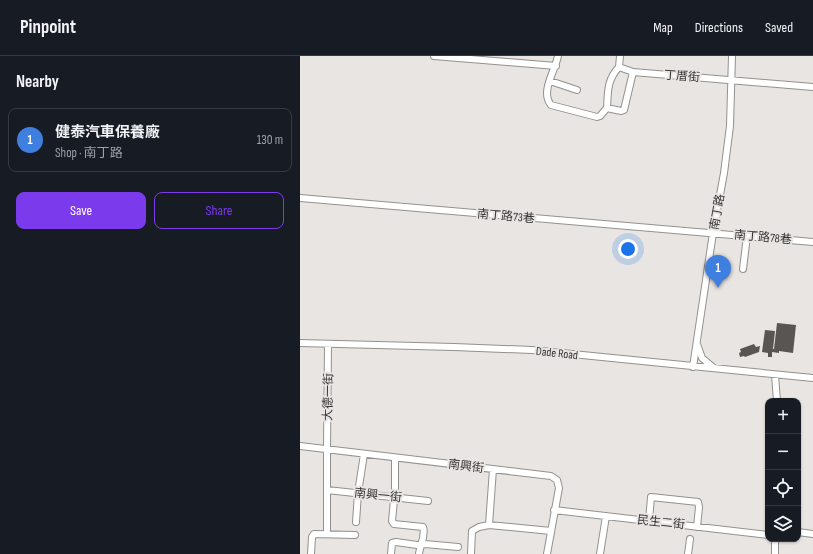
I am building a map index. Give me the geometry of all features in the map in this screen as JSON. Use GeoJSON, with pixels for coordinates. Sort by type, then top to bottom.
{"type":"FeatureCollection","features":[{"type":"Feature","properties":{"kind":"street"},"geometry":{"type":"LineString","coordinates":[[434,56],[556,66]]}},
{"type":"Feature","properties":{"kind":"street"},"geometry":{"type":"LineString","coordinates":[[558,56],[556,66],[546,88],[549,103],[551,105],[597,117],[600,116],[607,108],[608,85],[612,74],[619,67],[620,56]]}},
{"type":"Feature","properties":{"kind":"street","name":"南丁路"},"geometry":{"type":"LineString","coordinates":[[693,367],[713,233],[724,173],[730,126],[732,56]]}},
{"type":"Feature","properties":{"kind":"street","name":"丁厝街"},"geometry":{"type":"LineString","coordinates":[[619,67],[633,72],[813,87]]}},
{"type":"Feature","properties":{"kind":"street"},"geometry":{"type":"LineString","coordinates":[[607,108],[621,111],[624,110],[633,72]]}},
{"type":"Feature","properties":{"kind":"street"},"geometry":{"type":"LineString","coordinates":[[550,81],[577,90]]}},
{"type":"Feature","properties":{"kind":"street","name":"南丁路73巷"},"geometry":{"type":"LineString","coordinates":[[300,198],[713,233]]}},
{"type":"Feature","properties":{"kind":"street","name":"南丁路78巷"},"geometry":{"type":"LineString","coordinates":[[713,233],[813,242]]}},
{"type":"Feature","properties":{"kind":"street"},"geometry":{"type":"LineString","coordinates":[[743,269],[747,236]]}},
{"type":"Feature","properties":{"kind":"street"},"geometry":{"type":"LineString","coordinates":[[696,340],[698,350],[702,358],[715,369]]}},
{"type":"Feature","properties":{"kind":"street","name":"Dade Road"},"geometry":{"type":"LineString","coordinates":[[300,343],[501,348],[813,378]]}},
{"type":"Feature","properties":{"kind":"street","name":"大德一街"},"geometry":{"type":"LineString","coordinates":[[327,534],[328,344]]}},
{"type":"Feature","properties":{"kind":"street"},"geometry":{"type":"LineString","coordinates":[[775,374],[777,398]]}},
{"type":"Feature","properties":{"kind":"street","name":"南興街"},"geometry":{"type":"LineString","coordinates":[[300,446],[551,476],[557,480],[558,488],[546,554]]}},
{"type":"Feature","properties":{"kind":"street"},"geometry":{"type":"LineString","coordinates":[[356,522],[358,493],[364,454]]}},
{"type":"Feature","properties":{"kind":"street"},"geometry":{"type":"LineString","coordinates":[[395,458],[395,497],[392,521],[394,524],[423,527],[423,541],[419,554]]}},
{"type":"Feature","properties":{"kind":"street"},"geometry":{"type":"LineString","coordinates":[[489,525],[493,469]]}},
{"type":"Feature","properties":{"kind":"street","name":"南興一街"},"geometry":{"type":"LineString","coordinates":[[327,490],[428,501]]}},
{"type":"Feature","properties":{"kind":"street"},"geometry":{"type":"LineString","coordinates":[[649,521],[651,497],[698,502],[699,507],[697,526]]}},
{"type":"Feature","properties":{"kind":"street","name":"民生二街"},"geometry":{"type":"LineString","coordinates":[[554,510],[765,535]]}},
{"type":"Feature","properties":{"kind":"street"},"geometry":{"type":"LineString","coordinates":[[600,554],[606,516]]}},
{"type":"Feature","properties":{"kind":"street"},"geometry":{"type":"LineString","coordinates":[[471,554],[472,531],[479,527],[489,525],[551,531]]}},
{"type":"Feature","properties":{"kind":"street"},"geometry":{"type":"LineString","coordinates":[[801,532],[813,534]]}},
{"type":"Feature","properties":{"kind":"street"},"geometry":{"type":"LineString","coordinates":[[311,554],[312,537],[314,534],[355,535]]}},
{"type":"Feature","properties":{"kind":"street"},"geometry":{"type":"LineString","coordinates":[[688,554],[690,540]]}},
{"type":"Feature","properties":{"kind":"street"},"geometry":{"type":"LineString","coordinates":[[391,554],[392,543],[396,542],[458,547]]}},
{"type":"Feature","properties":{"kind":"street"},"geometry":{"type":"LineString","coordinates":[[775,542],[775,554]]}},
{"type":"Feature","properties":{"kind":"building"},"geometry":{"type":"Polygon","coordinates":[[[777,323],[796,325],[793,353],[779,351],[779,353],[772,352],[772,357],[768,357],[768,353],[762,352],[765,330],[775,331],[774,349],[777,323]]]}},
{"type":"Feature","properties":{"kind":"building"},"geometry":{"type":"Polygon","coordinates":[[[754,344],[756,347],[760,346],[759,352],[745,357],[740,357],[740,349],[754,344]]]}},
{"type":"Feature","properties":{"kind":"place","name":"健泰汽車保養廠"},"geometry":{"type":"Point","coordinates":[718,288]}}]}
